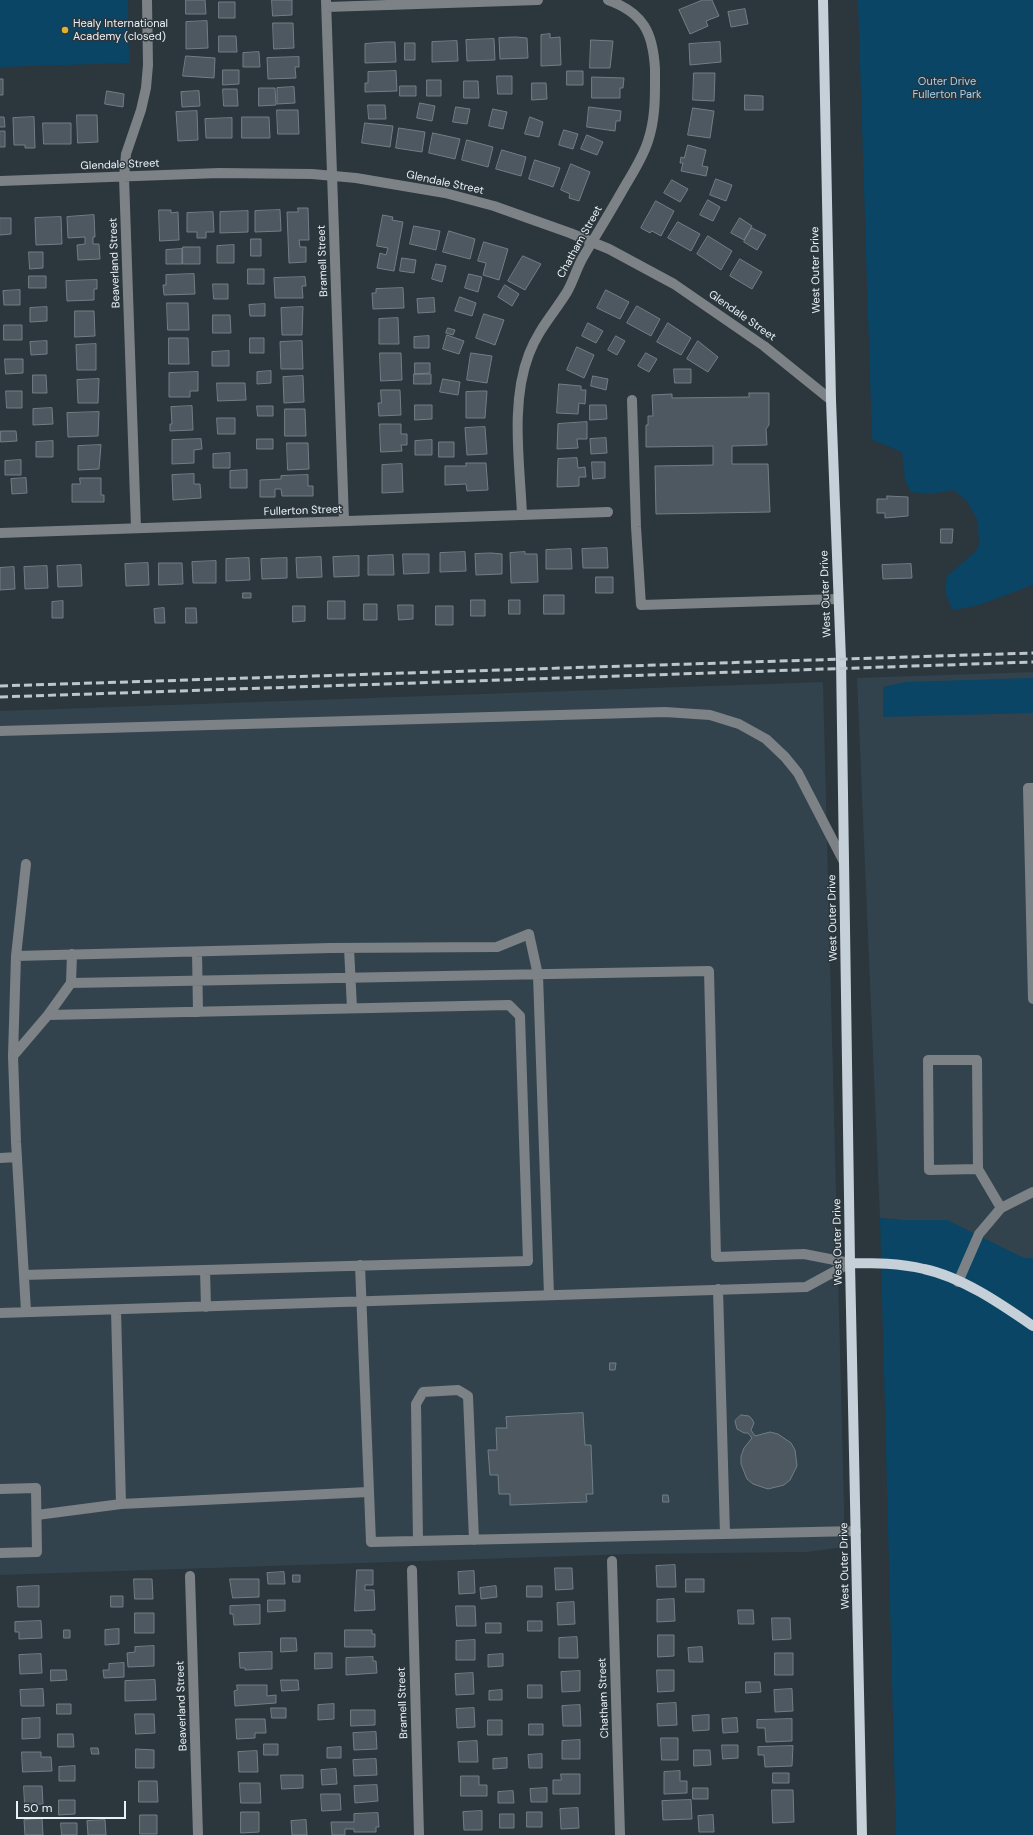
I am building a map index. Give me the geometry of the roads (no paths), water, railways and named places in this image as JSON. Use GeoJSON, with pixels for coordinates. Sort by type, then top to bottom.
{"type":"FeatureCollection","features":[{"type":"Feature","properties":{"kind":"main road","name":"West Outer Drive"},"geometry":{"type":"LineString","coordinates":[[823,0],[831,400],[841,660],[850,1264],[862,1835]]}},
{"type":"Feature","properties":{"kind":"main road"},"geometry":{"type":"LineString","coordinates":[[850,1264],[899,1264],[925,1269],[981,1293],[1033,1326]]}},
{"type":"Feature","properties":{"kind":"street","name":"Beaverland Street"},"geometry":{"type":"LineString","coordinates":[[136,528],[124,177],[126,154],[141,110],[146,88],[148,65],[147,0]]}},
{"type":"Feature","properties":{"kind":"street"},"geometry":{"type":"LineString","coordinates":[[327,4],[538,0]]}},
{"type":"Feature","properties":{"kind":"street","name":"Chatham Street"},"geometry":{"type":"LineString","coordinates":[[522,515],[518,413],[519,391],[524,369],[539,333],[567,292],[592,242],[641,159],[653,121],[656,96],[654,48],[649,34],[634,14],[622,6],[608,0]]}},
{"type":"Feature","properties":{"kind":"street","name":"Bramell Street"},"geometry":{"type":"LineString","coordinates":[[327,4],[344,521]]}},
{"type":"Feature","properties":{"kind":"street","name":"Glendale Street"},"geometry":{"type":"LineString","coordinates":[[0,181],[219,174],[312,174],[356,178],[459,197],[494,206],[592,242],[674,284],[764,346],[831,400]]}},
{"type":"Feature","properties":{"kind":"street"},"geometry":{"type":"LineString","coordinates":[[632,400],[636,527],[641,605],[838,599]]}},
{"type":"Feature","properties":{"kind":"street","name":"Fullerton Street"},"geometry":{"type":"LineString","coordinates":[[0,533],[608,512]]}},
{"type":"Feature","properties":{"kind":"street"},"geometry":{"type":"LineString","coordinates":[[0,731],[665,712],[710,715],[739,724],[766,739],[785,757],[798,773],[844,862]]}},
{"type":"Feature","properties":{"kind":"street"},"geometry":{"type":"LineString","coordinates":[[1033,788],[1028,788],[1033,999]]}},
{"type":"Feature","properties":{"kind":"street"},"geometry":{"type":"LineString","coordinates":[[26,864],[16,956],[13,1056],[26,1311]]}},
{"type":"Feature","properties":{"kind":"street"},"geometry":{"type":"LineString","coordinates":[[16,956],[348,948],[497,947],[529,934],[538,975],[549,1295]]}},
{"type":"Feature","properties":{"kind":"street"},"geometry":{"type":"LineString","coordinates":[[348,948],[352,1008]]}},
{"type":"Feature","properties":{"kind":"street"},"geometry":{"type":"LineString","coordinates":[[197,952],[198,1012]]}},
{"type":"Feature","properties":{"kind":"street"},"geometry":{"type":"LineString","coordinates":[[13,1056],[48,1015],[71,983],[72,954]]}},
{"type":"Feature","properties":{"kind":"street"},"geometry":{"type":"LineString","coordinates":[[71,983],[709,971],[716,1257],[804,1254],[850,1264]]}},
{"type":"Feature","properties":{"kind":"street"},"geometry":{"type":"LineString","coordinates":[[24,1274],[528,1261],[520,1016],[509,1005],[48,1015]]}},
{"type":"Feature","properties":{"kind":"street"},"geometry":{"type":"LineString","coordinates":[[978,1169],[929,1170],[928,1060],[977,1060],[978,1169],[1001,1208]]}},
{"type":"Feature","properties":{"kind":"street"},"geometry":{"type":"LineString","coordinates":[[0,1158],[17,1157]]}},
{"type":"Feature","properties":{"kind":"street"},"geometry":{"type":"LineString","coordinates":[[958,1282],[979,1234],[1001,1208],[1033,1192]]}},
{"type":"Feature","properties":{"kind":"street"},"geometry":{"type":"LineString","coordinates":[[0,1313],[806,1286],[850,1264]]}},
{"type":"Feature","properties":{"kind":"street"},"geometry":{"type":"LineString","coordinates":[[360,1265],[370,1542],[856,1531]]}},
{"type":"Feature","properties":{"kind":"street"},"geometry":{"type":"LineString","coordinates":[[205,1270],[206,1307]]}},
{"type":"Feature","properties":{"kind":"street"},"geometry":{"type":"LineString","coordinates":[[718,1290],[725,1534]]}},
{"type":"Feature","properties":{"kind":"street"},"geometry":{"type":"LineString","coordinates":[[116,1310],[121,1504]]}},
{"type":"Feature","properties":{"kind":"street"},"geometry":{"type":"LineString","coordinates":[[418,1541],[416,1404],[423,1392],[458,1390],[468,1396],[474,1540]]}},
{"type":"Feature","properties":{"kind":"street"},"geometry":{"type":"LineString","coordinates":[[0,1489],[36,1488],[37,1515],[37,1552],[0,1553]]}},
{"type":"Feature","properties":{"kind":"street"},"geometry":{"type":"LineString","coordinates":[[37,1515],[121,1504],[368,1492]]}},
{"type":"Feature","properties":{"kind":"street","name":"Chatham Street"},"geometry":{"type":"LineString","coordinates":[[612,1561],[620,1835]]}},
{"type":"Feature","properties":{"kind":"street","name":"Bramell Street"},"geometry":{"type":"LineString","coordinates":[[412,1570],[419,1835]]}},
{"type":"Feature","properties":{"kind":"street","name":"Beaverland Street"},"geometry":{"type":"LineString","coordinates":[[190,1576],[198,1835]]}},
{"type":"Feature","properties":{"kind":"railway"},"geometry":{"type":"LineString","coordinates":[[0,686],[1033,653]]}},
{"type":"Feature","properties":{"kind":"railway"},"geometry":{"type":"LineString","coordinates":[[0,697],[1033,662]]}},
{"type":"Feature","properties":{"kind":"place","name":"Healy International Academy (closed)"},"geometry":{"type":"Point","coordinates":[65,30]}},
{"type":"Feature","properties":{"kind":"park label","name":"Outer Drive Fullerton Park"},"geometry":{"type":"Point","coordinates":[947,88]}}]}
